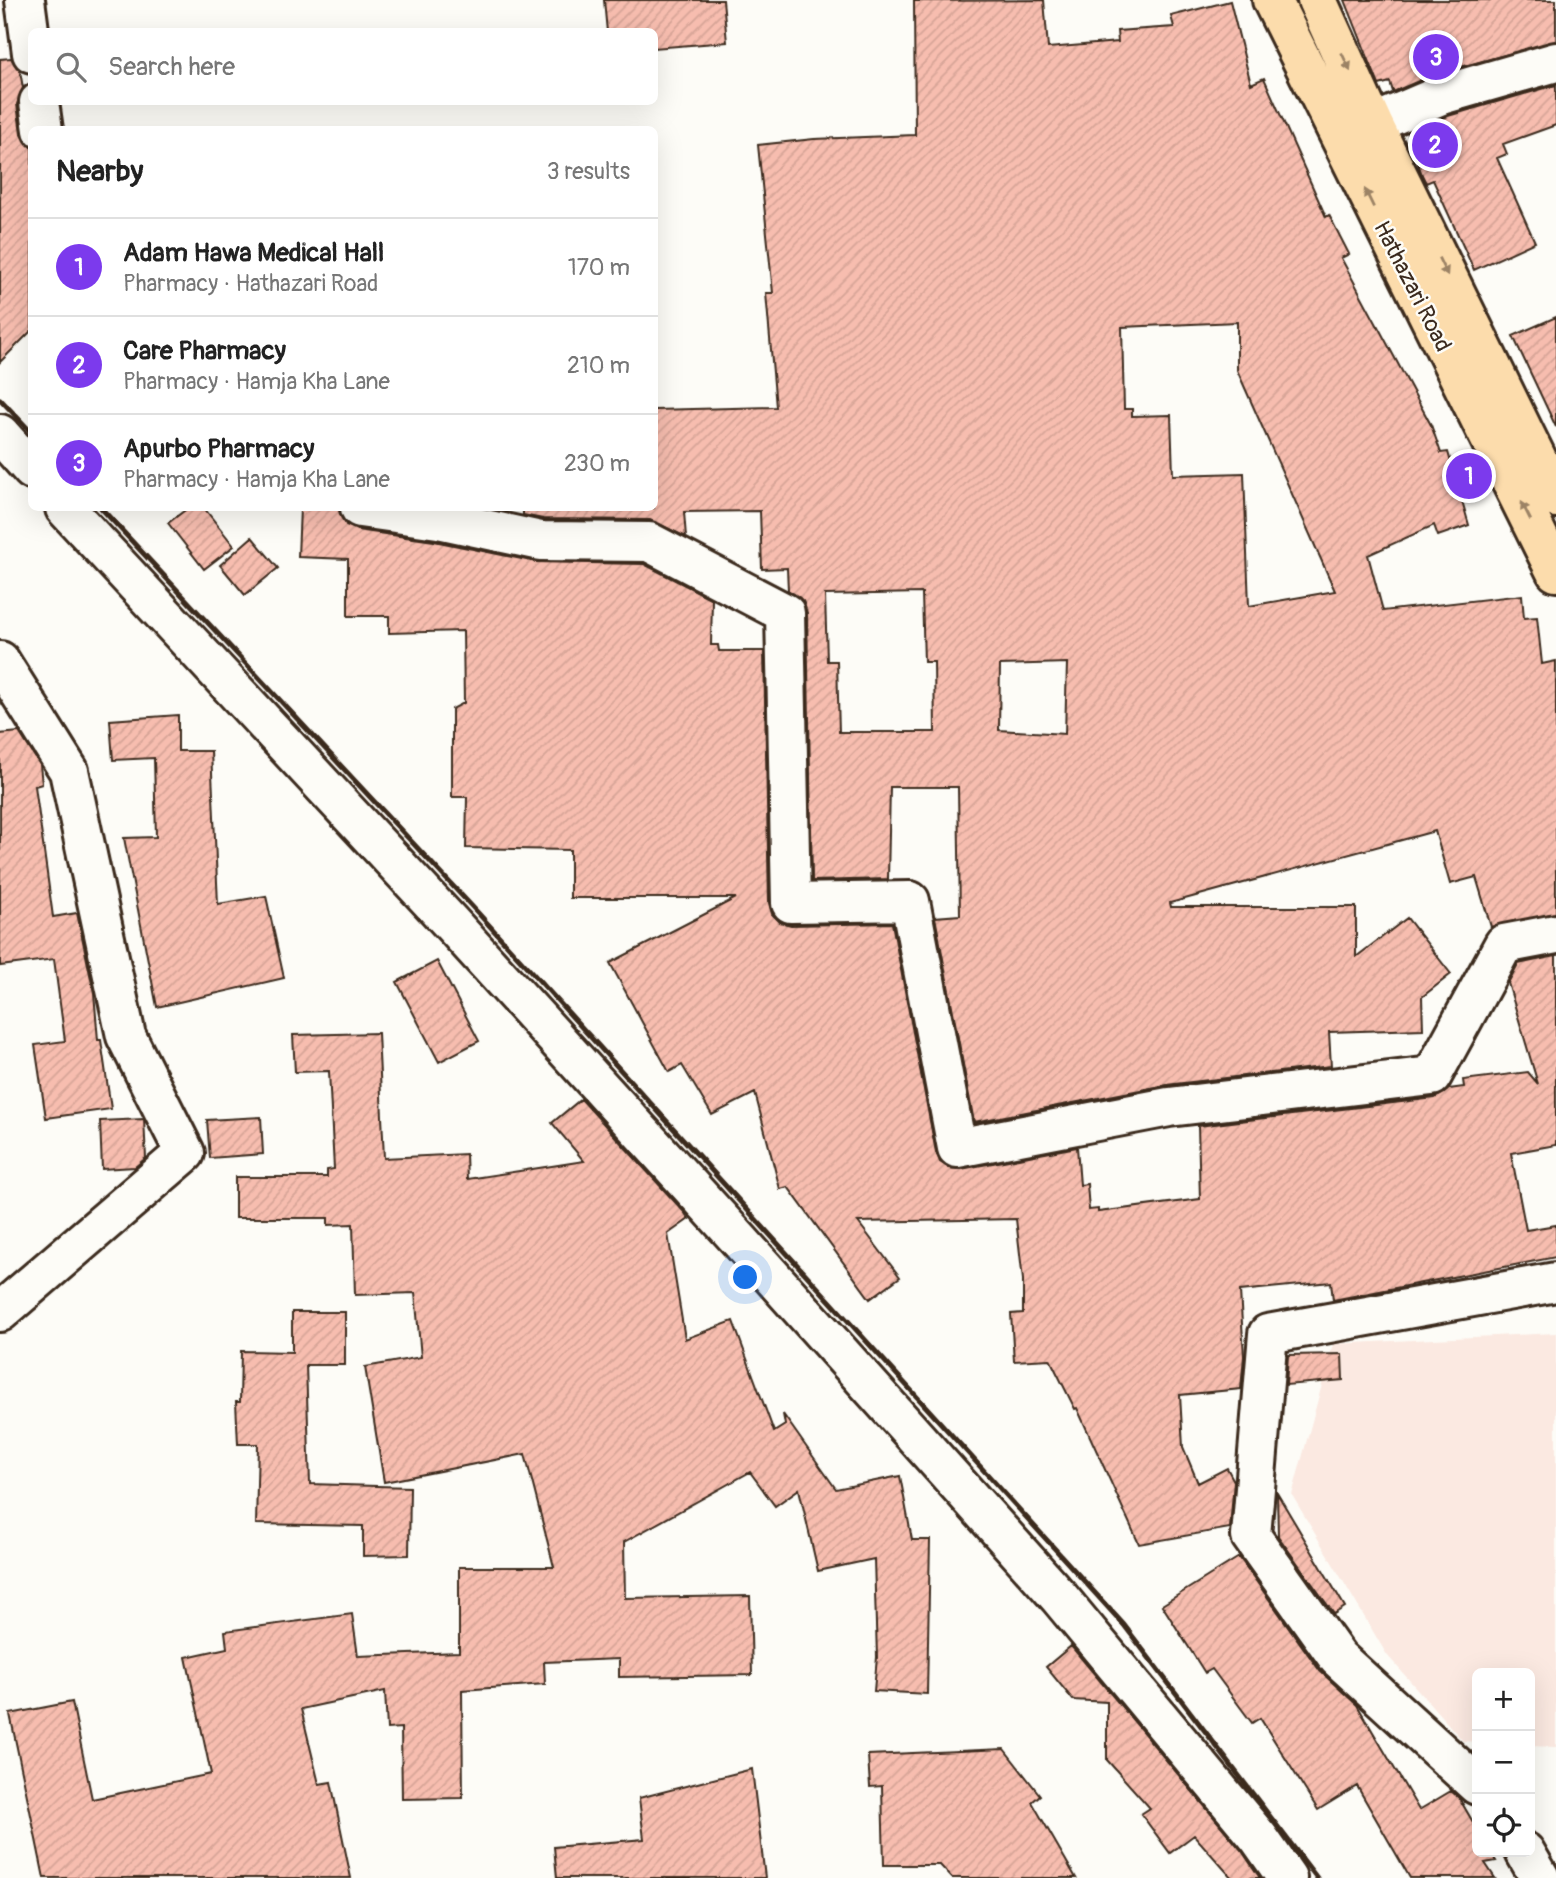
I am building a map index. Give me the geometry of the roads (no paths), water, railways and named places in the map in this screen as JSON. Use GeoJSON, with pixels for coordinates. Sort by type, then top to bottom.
{"type":"FeatureCollection","features":[{"type":"Feature","properties":{"kind":"highway","name":"Hathazari Road"},"geometry":{"type":"LineString","coordinates":[[1272,0],[1556,572]]}},
{"type":"Feature","properties":{"kind":"highway","name":"Hathazari Road"},"geometry":{"type":"LineString","coordinates":[[1317,0],[1373,124],[1554,491]]}},
{"type":"Feature","properties":{"kind":"street"},"geometry":{"type":"LineString","coordinates":[[25,0],[29,28]]}},
{"type":"Feature","properties":{"kind":"street"},"geometry":{"type":"LineString","coordinates":[[1373,124],[1441,95],[1556,62]]}},
{"type":"Feature","properties":{"kind":"street"},"geometry":{"type":"LineString","coordinates":[[39,105],[42,126]]}},
{"type":"Feature","properties":{"kind":"street"},"geometry":{"type":"LineString","coordinates":[[0,434],[28,466]]}},
{"type":"Feature","properties":{"kind":"street"},"geometry":{"type":"LineString","coordinates":[[68,511],[544,1025],[1059,1597],[1259,1838],[1287,1878]]}},
{"type":"Feature","properties":{"kind":"street"},"geometry":{"type":"LineString","coordinates":[[381,511],[438,519],[541,541],[649,542],[785,613],[791,902],[910,901],[957,1147],[1168,1107],[1432,1076],[1504,944],[1556,934]]}},
{"type":"Feature","properties":{"kind":"street"},"geometry":{"type":"LineString","coordinates":[[0,661],[69,771],[126,1036],[185,1153],[0,1312]]}},
{"type":"Feature","properties":{"kind":"street"},"geometry":{"type":"LineString","coordinates":[[1472,1780],[1338,1658],[1251,1536],[1268,1334],[1556,1282]]}},
{"type":"Feature","properties":{"kind":"street"},"geometry":{"type":"LineString","coordinates":[[1528,1857],[1540,1878]]}},
{"type":"Feature","properties":{"kind":"railway"},"geometry":{"type":"LineString","coordinates":[[0,399],[28,429]]}},
{"type":"Feature","properties":{"kind":"railway"},"geometry":{"type":"LineString","coordinates":[[104,511],[478,913],[1124,1625],[1317,1878]]}},
{"type":"Feature","properties":{"kind":"place","name":"Apurbo Pharmacy"},"geometry":{"type":"Point","coordinates":[1436,57]}},
{"type":"Feature","properties":{"kind":"place","name":"Care Pharmacy"},"geometry":{"type":"Point","coordinates":[1435,145]}},
{"type":"Feature","properties":{"kind":"place","name":"Adam Hawa Medical Hall"},"geometry":{"type":"Point","coordinates":[1469,476]}}]}
